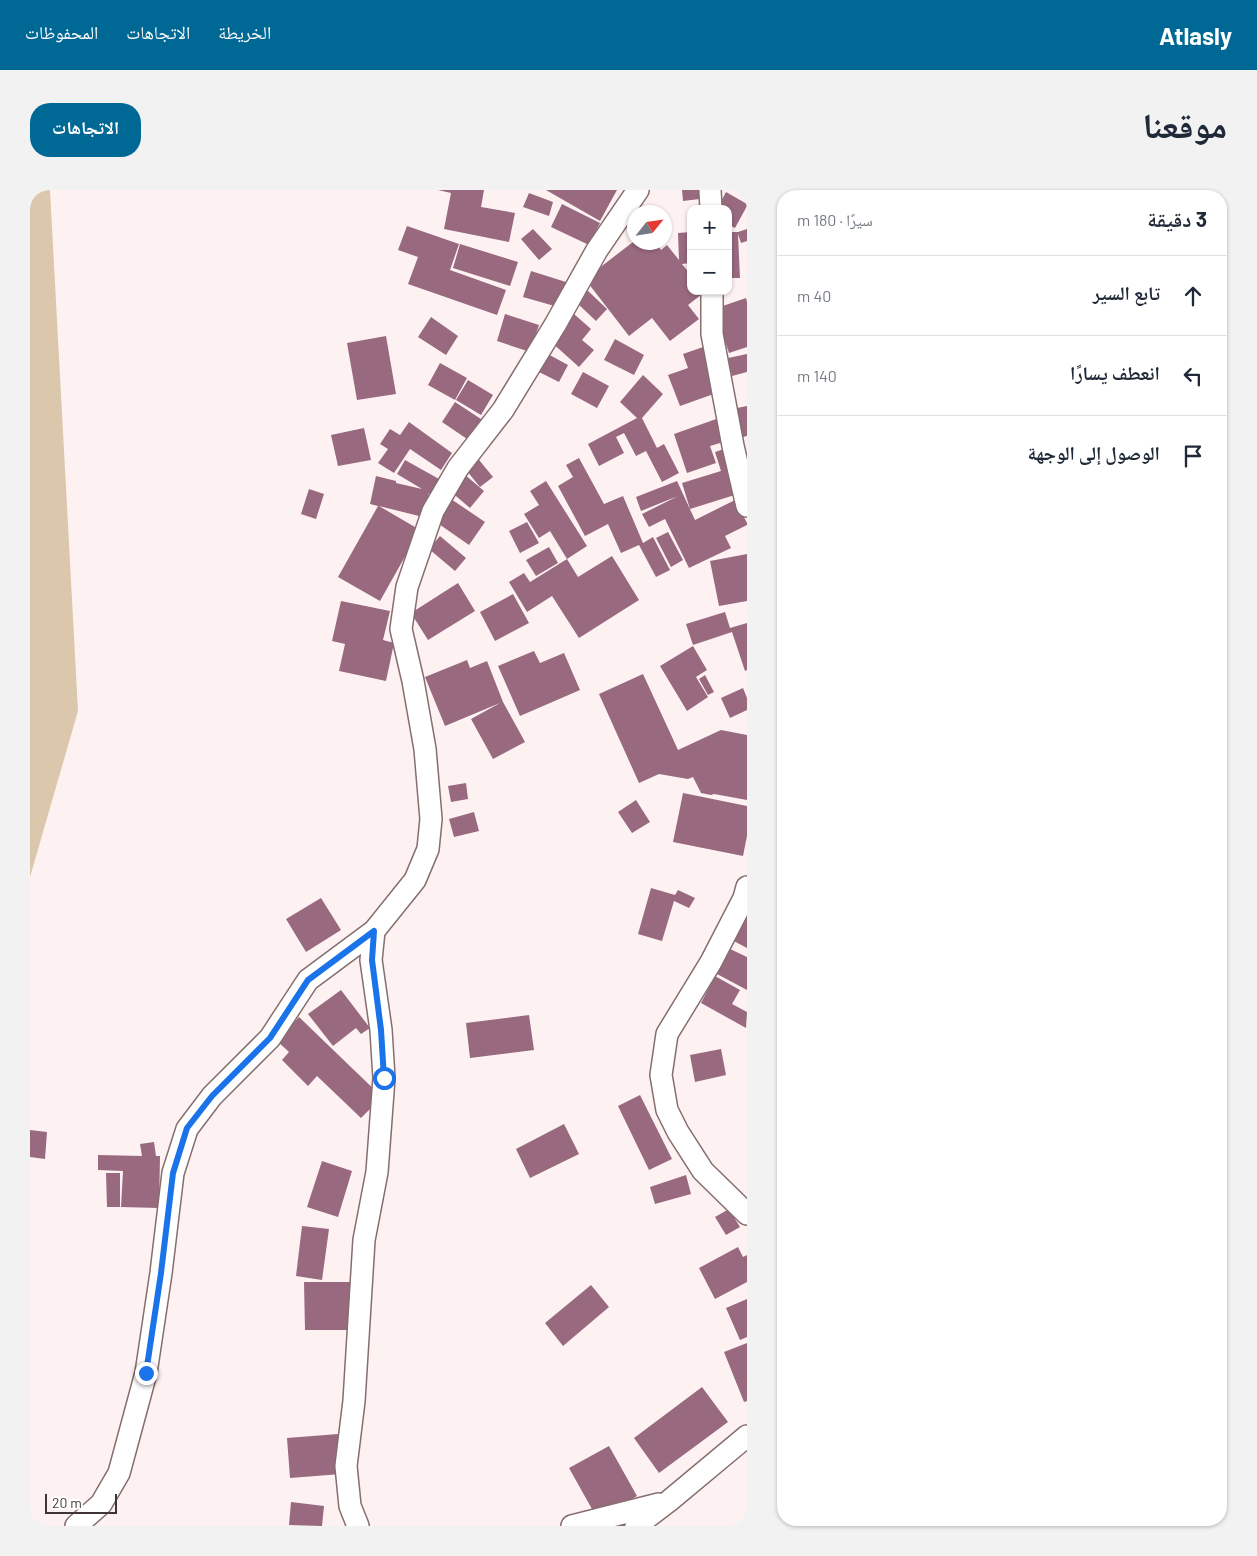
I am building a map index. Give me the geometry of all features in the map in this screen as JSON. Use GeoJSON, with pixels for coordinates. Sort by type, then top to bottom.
{"type":"FeatureCollection","features":[{"type":"Feature","properties":{"kind":"street"},"geometry":{"type":"LineString","coordinates":[[76,1526],[101,1504],[119,1473],[146,1373],[173,1173],[187,1128],[212,1096],[270,1038],[308,980],[374,931],[415,880],[428,849],[431,819],[425,749],[414,681],[401,629],[407,587],[433,511],[458,468],[503,410],[555,325],[597,250],[638,190]]}},
{"type":"Feature","properties":{"kind":"street"},"geometry":{"type":"LineString","coordinates":[[710,190],[711,205]]}},
{"type":"Feature","properties":{"kind":"street"},"geometry":{"type":"LineString","coordinates":[[712,295],[712,334],[733,446],[747,506]]}},
{"type":"Feature","properties":{"kind":"street"},"geometry":{"type":"LineString","coordinates":[[747,887],[744,898],[711,962],[668,1034],[661,1075],[668,1110],[678,1132],[703,1171],[747,1214]]}},
{"type":"Feature","properties":{"kind":"street"},"geometry":{"type":"LineString","coordinates":[[358,1526],[350,1506],[346,1466],[354,1401],[364,1240],[377,1172],[384,1078],[381,1030],[372,960],[374,931]]}},
{"type":"Feature","properties":{"kind":"street"},"geometry":{"type":"LineString","coordinates":[[636,1526],[669,1502],[747,1436]]}},
{"type":"Feature","properties":{"kind":"street"},"geometry":{"type":"LineString","coordinates":[[572,1526],[669,1502]]}},
{"type":"Feature","properties":{"kind":"shaded area"},"geometry":{"type":"Polygon","coordinates":[[[30,190],[50,190],[78,711],[30,877],[30,190]]]}},
{"type":"Feature","properties":{"kind":"building"},"geometry":{"type":"Polygon","coordinates":[[[438,190],[484,190],[481,207],[515,213],[509,242],[444,229],[451,193],[438,190]]]}},
{"type":"Feature","properties":{"kind":"building"},"geometry":{"type":"Polygon","coordinates":[[[546,190],[617,190],[600,221],[546,190]]]}},
{"type":"Feature","properties":{"kind":"building"},"geometry":{"type":"Polygon","coordinates":[[[682,190],[707,190],[708,198],[683,201],[682,190]]]}},
{"type":"Feature","properties":{"kind":"building"},"geometry":{"type":"Polygon","coordinates":[[[726,192],[747,204],[735,228],[732,226],[732,205],[719,205],[726,192]]]}},
{"type":"Feature","properties":{"kind":"building"},"geometry":{"type":"Polygon","coordinates":[[[529,193],[553,202],[549,216],[523,207],[529,193]]]}},
{"type":"Feature","properties":{"kind":"building"},"geometry":{"type":"Polygon","coordinates":[[[562,204],[600,223],[589,245],[551,227],[562,204]]]}},
{"type":"Feature","properties":{"kind":"building"},"geometry":{"type":"Polygon","coordinates":[[[407,226],[459,244],[450,270],[506,290],[497,315],[408,284],[418,257],[398,250],[407,226]]]}},
{"type":"Feature","properties":{"kind":"building"},"geometry":{"type":"Polygon","coordinates":[[[533,229],[552,249],[539,260],[521,239],[533,229]]]}},
{"type":"Feature","properties":{"kind":"building"},"geometry":{"type":"Polygon","coordinates":[[[747,229],[747,241],[741,243],[738,234],[740,278],[732,278],[732,232],[747,229]]]}},
{"type":"Feature","properties":{"kind":"building"},"geometry":{"type":"Polygon","coordinates":[[[687,232],[687,263],[682,264],[687,270],[687,295],[701,295],[688,305],[699,319],[670,341],[652,318],[629,336],[585,279],[627,247],[627,250],[671,250],[679,260],[678,233],[687,232]]]}},
{"type":"Feature","properties":{"kind":"building"},"geometry":{"type":"Polygon","coordinates":[[[460,244],[518,262],[510,286],[453,268],[460,244]]]}},
{"type":"Feature","properties":{"kind":"building"},"geometry":{"type":"Polygon","coordinates":[[[531,271],[566,282],[558,307],[523,297],[531,271]]]}},
{"type":"Feature","properties":{"kind":"building"},"geometry":{"type":"Polygon","coordinates":[[[587,290],[607,309],[596,321],[576,302],[587,290]]]}},
{"type":"Feature","properties":{"kind":"building"},"geometry":{"type":"Polygon","coordinates":[[[746,298],[747,347],[729,353],[714,309],[746,298]]]}},
{"type":"Feature","properties":{"kind":"building"},"geometry":{"type":"Polygon","coordinates":[[[505,314],[539,325],[530,352],[497,341],[505,314]]]}},
{"type":"Feature","properties":{"kind":"building"},"geometry":{"type":"Polygon","coordinates":[[[574,314],[591,329],[582,340],[594,350],[579,367],[550,341],[574,314]]]}},
{"type":"Feature","properties":{"kind":"building"},"geometry":{"type":"Polygon","coordinates":[[[431,317],[458,336],[446,355],[418,337],[431,317]]]}},
{"type":"Feature","properties":{"kind":"building"},"geometry":{"type":"Polygon","coordinates":[[[386,336],[396,394],[357,400],[347,343],[386,336]]]}},
{"type":"Feature","properties":{"kind":"building"},"geometry":{"type":"Polygon","coordinates":[[[615,339],[644,355],[634,375],[604,360],[615,339]]]}},
{"type":"Feature","properties":{"kind":"building"},"geometry":{"type":"Polygon","coordinates":[[[706,346],[722,391],[680,406],[668,375],[688,368],[683,354],[706,346]]]}},
{"type":"Feature","properties":{"kind":"building"},"geometry":{"type":"Polygon","coordinates":[[[546,353],[568,365],[559,382],[537,371],[546,353]]]}},
{"type":"Feature","properties":{"kind":"building"},"geometry":{"type":"Polygon","coordinates":[[[747,354],[747,372],[732,376],[728,358],[747,354]]]}},
{"type":"Feature","properties":{"kind":"building"},"geometry":{"type":"Polygon","coordinates":[[[440,363],[467,378],[455,400],[428,385],[440,363]]]}},
{"type":"Feature","properties":{"kind":"building"},"geometry":{"type":"Polygon","coordinates":[[[583,372],[609,386],[597,408],[571,394],[583,372]]]}},
{"type":"Feature","properties":{"kind":"building"},"geometry":{"type":"Polygon","coordinates":[[[643,375],[663,394],[642,418],[657,448],[664,444],[679,473],[662,482],[646,451],[636,456],[624,433],[616,437],[624,453],[599,466],[588,444],[637,418],[620,402],[643,375]]]}},
{"type":"Feature","properties":{"kind":"building"},"geometry":{"type":"Polygon","coordinates":[[[468,380],[493,395],[481,415],[456,400],[468,380]]]}},
{"type":"Feature","properties":{"kind":"building"},"geometry":{"type":"Polygon","coordinates":[[[455,402],[484,421],[470,441],[442,422],[455,402]]]}},
{"type":"Feature","properties":{"kind":"building"},"geometry":{"type":"Polygon","coordinates":[[[747,406],[747,436],[739,438],[732,409],[747,406]]]}},
{"type":"Feature","properties":{"kind":"building"},"geometry":{"type":"Polygon","coordinates":[[[719,418],[727,441],[710,446],[716,463],[687,473],[674,434],[719,418]]]}},
{"type":"Feature","properties":{"kind":"building"},"geometry":{"type":"Polygon","coordinates":[[[409,422],[452,453],[441,470],[410,449],[394,473],[378,463],[388,449],[380,444],[390,429],[400,435],[409,422]]]}},
{"type":"Feature","properties":{"kind":"building"},"geometry":{"type":"Polygon","coordinates":[[[364,428],[371,460],[338,466],[331,435],[364,428]]]}},
{"type":"Feature","properties":{"kind":"building"},"geometry":{"type":"Polygon","coordinates":[[[727,448],[741,493],[690,509],[682,483],[721,471],[715,452],[727,448]]]}},
{"type":"Feature","properties":{"kind":"building"},"geometry":{"type":"Polygon","coordinates":[[[475,455],[493,477],[480,487],[462,465],[475,455]]]}},
{"type":"Feature","properties":{"kind":"building"},"geometry":{"type":"Polygon","coordinates":[[[579,458],[604,504],[623,496],[643,543],[653,537],[670,570],[656,577],[639,545],[621,553],[608,524],[585,536],[558,486],[573,477],[566,465],[579,458]]]}},
{"type":"Feature","properties":{"kind":"building"},"geometry":{"type":"Polygon","coordinates":[[[405,460],[439,479],[429,493],[423,517],[379,506],[420,530],[380,601],[338,577],[378,506],[370,504],[376,476],[422,489],[397,474],[405,460]]]}},
{"type":"Feature","properties":{"kind":"building"},"geometry":{"type":"Polygon","coordinates":[[[464,474],[484,491],[470,508],[450,491],[464,474]]]}},
{"type":"Feature","properties":{"kind":"building"},"geometry":{"type":"Polygon","coordinates":[[[546,481],[587,546],[567,559],[550,531],[539,538],[524,514],[539,505],[530,491],[546,481]]]}},
{"type":"Feature","properties":{"kind":"building"},"geometry":{"type":"Polygon","coordinates":[[[677,481],[695,520],[735,500],[747,523],[747,525],[725,536],[731,548],[689,568],[665,519],[649,527],[642,514],[678,496],[641,511],[636,497],[677,481]]]}},
{"type":"Feature","properties":{"kind":"building"},"geometry":{"type":"Polygon","coordinates":[[[309,489],[324,494],[316,519],[301,514],[309,489]]]}},
{"type":"Feature","properties":{"kind":"building"},"geometry":{"type":"Polygon","coordinates":[[[451,499],[485,522],[469,545],[436,522],[451,499]]]}},
{"type":"Feature","properties":{"kind":"building"},"geometry":{"type":"Polygon","coordinates":[[[527,522],[539,543],[520,553],[509,531],[527,522]]]}},
{"type":"Feature","properties":{"kind":"building"},"geometry":{"type":"Polygon","coordinates":[[[668,532],[683,560],[671,567],[656,538],[668,532]]]}},
{"type":"Feature","properties":{"kind":"building"},"geometry":{"type":"Polygon","coordinates":[[[440,536],[466,558],[455,571],[429,549],[440,536]]]}},
{"type":"Feature","properties":{"kind":"building"},"geometry":{"type":"Polygon","coordinates":[[[549,547],[558,563],[536,576],[526,560],[549,547]]]}},
{"type":"Feature","properties":{"kind":"building"},"geometry":{"type":"Polygon","coordinates":[[[747,554],[747,601],[719,606],[710,561],[747,554]]]}},
{"type":"Feature","properties":{"kind":"building"},"geometry":{"type":"Polygon","coordinates":[[[612,556],[639,600],[579,638],[552,596],[527,612],[509,582],[524,573],[530,582],[567,559],[578,577],[612,556]]]}},
{"type":"Feature","properties":{"kind":"building"},"geometry":{"type":"Polygon","coordinates":[[[458,583],[475,611],[428,640],[411,613],[458,583]]]}},
{"type":"Feature","properties":{"kind":"building"},"geometry":{"type":"Polygon","coordinates":[[[513,594],[529,623],[495,641],[480,612],[513,594]]]}},
{"type":"Feature","properties":{"kind":"building"},"geometry":{"type":"Polygon","coordinates":[[[341,601],[390,611],[383,640],[394,643],[386,681],[339,671],[345,644],[332,641],[341,601]]]}},
{"type":"Feature","properties":{"kind":"building"},"geometry":{"type":"Polygon","coordinates":[[[725,612],[730,628],[747,623],[747,670],[745,671],[732,632],[693,645],[686,624],[725,612]]]}},
{"type":"Feature","properties":{"kind":"building"},"geometry":{"type":"Polygon","coordinates":[[[693,646],[707,670],[696,677],[708,697],[687,711],[660,666],[693,646]]]}},
{"type":"Feature","properties":{"kind":"building"},"geometry":{"type":"Polygon","coordinates":[[[534,651],[540,663],[564,653],[580,690],[520,716],[498,666],[534,651]]]}},
{"type":"Feature","properties":{"kind":"building"},"geometry":{"type":"Polygon","coordinates":[[[467,660],[470,668],[487,661],[503,702],[525,742],[493,759],[471,719],[500,703],[445,726],[425,677],[467,660]]]}},
{"type":"Feature","properties":{"kind":"building"},"geometry":{"type":"Polygon","coordinates":[[[643,674],[678,750],[721,730],[747,735],[747,800],[701,793],[693,777],[688,779],[659,774],[639,783],[599,694],[643,674]]]}},
{"type":"Feature","properties":{"kind":"building"},"geometry":{"type":"Polygon","coordinates":[[[705,675],[714,692],[708,695],[699,679],[705,675]]]}},
{"type":"Feature","properties":{"kind":"building"},"geometry":{"type":"Polygon","coordinates":[[[743,688],[747,698],[747,710],[730,718],[721,698],[743,688]]]}},
{"type":"Feature","properties":{"kind":"building"},"geometry":{"type":"Polygon","coordinates":[[[466,783],[468,799],[451,802],[448,786],[466,783]]]}},
{"type":"Feature","properties":{"kind":"building"},"geometry":{"type":"Polygon","coordinates":[[[683,793],[747,806],[747,836],[743,856],[673,842],[683,793]]]}},
{"type":"Feature","properties":{"kind":"building"},"geometry":{"type":"Polygon","coordinates":[[[636,800],[650,822],[632,833],[618,812],[636,800]]]}},
{"type":"Feature","properties":{"kind":"building"},"geometry":{"type":"Polygon","coordinates":[[[474,812],[479,831],[454,837],[449,819],[474,812]]]}},
{"type":"Feature","properties":{"kind":"building"},"geometry":{"type":"Polygon","coordinates":[[[651,888],[675,895],[678,890],[695,898],[689,908],[674,901],[662,941],[638,934],[651,888]]]}},
{"type":"Feature","properties":{"kind":"building"},"geometry":{"type":"Polygon","coordinates":[[[321,898],[341,930],[306,952],[286,919],[321,898]]]}},
{"type":"Feature","properties":{"kind":"building"},"geometry":{"type":"Polygon","coordinates":[[[747,909],[747,948],[730,939],[747,909]]]}},
{"type":"Feature","properties":{"kind":"building"},"geometry":{"type":"Polygon","coordinates":[[[730,949],[747,957],[747,990],[717,974],[730,949]]]}},
{"type":"Feature","properties":{"kind":"building"},"geometry":{"type":"Polygon","coordinates":[[[715,976],[740,990],[732,1004],[747,1012],[746,1028],[701,1003],[715,976]]]}},
{"type":"Feature","properties":{"kind":"building"},"geometry":{"type":"Polygon","coordinates":[[[341,990],[370,1028],[361,1034],[356,1028],[333,1046],[308,1014],[341,990]]]}},
{"type":"Feature","properties":{"kind":"building"},"geometry":{"type":"Polygon","coordinates":[[[529,1015],[534,1050],[470,1058],[466,1023],[529,1015]]]}},
{"type":"Feature","properties":{"kind":"building"},"geometry":{"type":"Polygon","coordinates":[[[299,1017],[382,1097],[361,1118],[317,1076],[308,1086],[282,1060],[289,1052],[277,1041],[299,1017]]]}},
{"type":"Feature","properties":{"kind":"building"},"geometry":{"type":"Polygon","coordinates":[[[721,1049],[726,1075],[695,1082],[690,1055],[721,1049]]]}},
{"type":"Feature","properties":{"kind":"building"},"geometry":{"type":"Polygon","coordinates":[[[640,1095],[672,1159],[649,1170],[618,1106],[640,1095]]]}},
{"type":"Feature","properties":{"kind":"building"},"geometry":{"type":"Polygon","coordinates":[[[564,1124],[579,1154],[530,1178],[516,1149],[564,1124]]]}},
{"type":"Feature","properties":{"kind":"building"},"geometry":{"type":"Polygon","coordinates":[[[30,1130],[47,1132],[45,1159],[30,1157],[30,1130]]]}},
{"type":"Feature","properties":{"kind":"building"},"geometry":{"type":"Polygon","coordinates":[[[154,1142],[156,1156],[160,1156],[159,1208],[121,1207],[123,1171],[98,1170],[98,1155],[142,1156],[140,1144],[154,1142]]]}},
{"type":"Feature","properties":{"kind":"building"},"geometry":{"type":"Polygon","coordinates":[[[322,1161],[352,1171],[338,1217],[307,1207],[322,1161]]]}},
{"type":"Feature","properties":{"kind":"building"},"geometry":{"type":"Polygon","coordinates":[[[106,1173],[120,1173],[120,1207],[107,1207],[106,1173]]]}},
{"type":"Feature","properties":{"kind":"building"},"geometry":{"type":"Polygon","coordinates":[[[686,1175],[691,1194],[655,1204],[650,1187],[686,1175]]]}},
{"type":"Feature","properties":{"kind":"building"},"geometry":{"type":"Polygon","coordinates":[[[729,1209],[740,1227],[726,1235],[715,1217],[729,1209]]]}},
{"type":"Feature","properties":{"kind":"building"},"geometry":{"type":"Polygon","coordinates":[[[302,1226],[329,1229],[322,1280],[296,1276],[302,1226]]]}},
{"type":"Feature","properties":{"kind":"building"},"geometry":{"type":"Polygon","coordinates":[[[738,1247],[743,1257],[747,1255],[747,1282],[715,1299],[699,1268],[738,1247]]]}},
{"type":"Feature","properties":{"kind":"building"},"geometry":{"type":"Polygon","coordinates":[[[304,1282],[356,1282],[357,1330],[305,1330],[304,1282]]]}},
{"type":"Feature","properties":{"kind":"building"},"geometry":{"type":"Polygon","coordinates":[[[591,1285],[609,1307],[563,1346],[545,1323],[591,1285]]]}},
{"type":"Feature","properties":{"kind":"building"},"geometry":{"type":"Polygon","coordinates":[[[747,1299],[747,1337],[740,1340],[726,1308],[747,1299]]]}},
{"type":"Feature","properties":{"kind":"building"},"geometry":{"type":"Polygon","coordinates":[[[747,1343],[747,1401],[744,1402],[724,1352],[747,1343]]]}},
{"type":"Feature","properties":{"kind":"building"},"geometry":{"type":"Polygon","coordinates":[[[702,1387],[728,1422],[659,1473],[634,1438],[702,1387]]]}},
{"type":"Feature","properties":{"kind":"building"},"geometry":{"type":"Polygon","coordinates":[[[338,1434],[341,1474],[290,1478],[287,1438],[338,1434]]]}},
{"type":"Feature","properties":{"kind":"building"},"geometry":{"type":"Polygon","coordinates":[[[609,1446],[637,1496],[597,1518],[569,1468],[609,1446]]]}},
{"type":"Feature","properties":{"kind":"building"},"geometry":{"type":"Polygon","coordinates":[[[291,1502],[324,1506],[322,1526],[289,1525],[291,1502]]]}},
{"type":"Feature","properties":{"kind":"route"},"geometry":{"type":"LineString","coordinates":[[146,1373],[173,1173],[187,1128],[212,1096],[270,1038],[308,980],[374,931],[372,960],[381,1030],[384,1078]]}}]}
